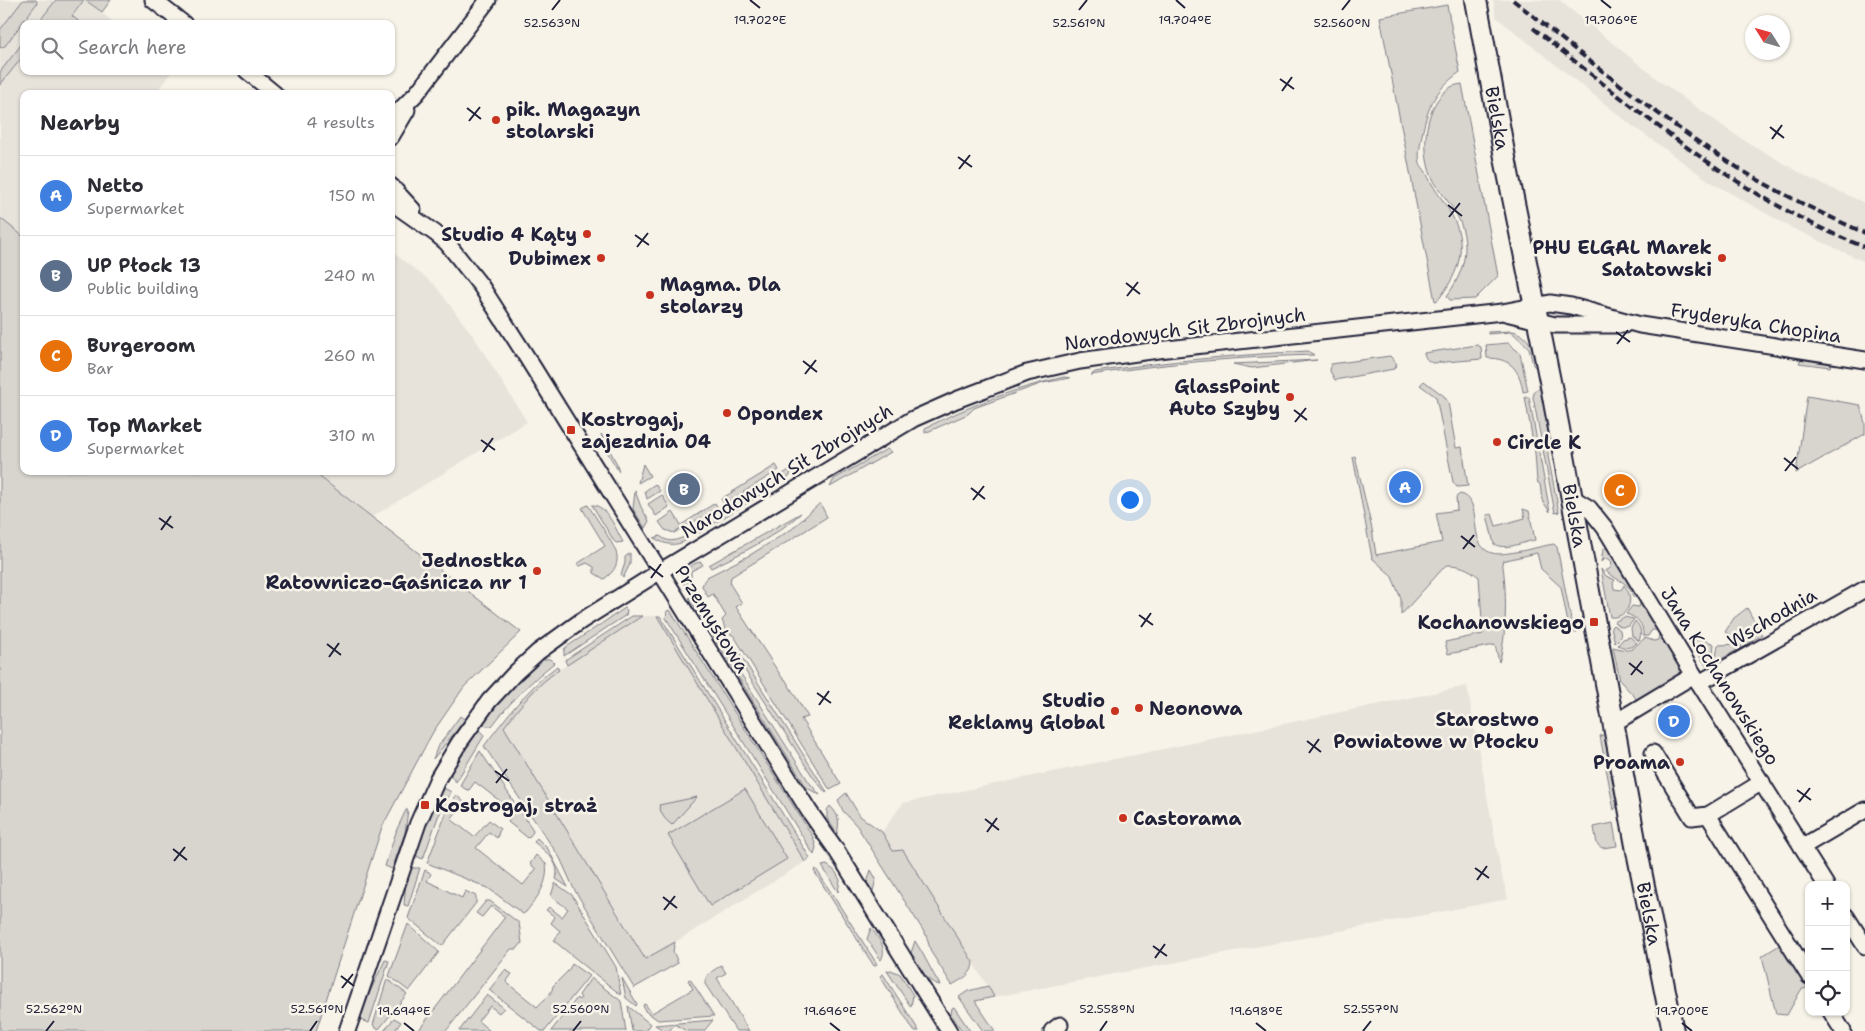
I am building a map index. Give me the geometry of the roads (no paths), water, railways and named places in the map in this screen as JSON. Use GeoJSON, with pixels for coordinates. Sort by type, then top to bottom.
{"type":"FeatureCollection","features":[{"type":"Feature","properties":{"kind":"main road","name":"Bielska"},"geometry":{"type":"LineString","coordinates":[[1476,0],[1673,1031]]}},
{"type":"Feature","properties":{"kind":"street"},"geometry":{"type":"LineString","coordinates":[[153,0],[179,20]]}},
{"type":"Feature","properties":{"kind":"street"},"geometry":{"type":"LineString","coordinates":[[395,130],[417,93],[488,0]]}},
{"type":"Feature","properties":{"kind":"street"},"geometry":{"type":"LineString","coordinates":[[252,75],[270,90]]}},
{"type":"Feature","properties":{"kind":"street"},"geometry":{"type":"LineString","coordinates":[[395,115],[417,93]]}},
{"type":"Feature","properties":{"kind":"street","name":"Przemysłowa"},"geometry":{"type":"LineString","coordinates":[[395,190],[435,233]]}},
{"type":"Feature","properties":{"kind":"street","name":"Przemysłowa"},"geometry":{"type":"LineString","coordinates":[[395,205],[447,243],[481,286],[949,1031]]}},
{"type":"Feature","properties":{"kind":"street","name":"Fryderyka Chopina"},"geometry":{"type":"LineString","coordinates":[[1536,313],[1550,303],[1571,306],[1640,325],[1865,360]]}},
{"type":"Feature","properties":{"kind":"street","name":"Narodowych Sił Zbrojnych"},"geometry":{"type":"LineString","coordinates":[[347,1031],[418,823],[438,778],[459,743],[494,696],[538,652],[581,621],[659,572],[913,419],[983,389],[1027,374],[1080,361],[1132,354],[1502,312],[1536,313]]}},
{"type":"Feature","properties":{"kind":"street","name":"Fryderyka Chopina"},"geometry":{"type":"LineString","coordinates":[[1536,313],[1574,326],[1640,325]]}},
{"type":"Feature","properties":{"kind":"street","name":"Jana Kochanowskiego"},"geometry":{"type":"LineString","coordinates":[[1571,497],[1589,508],[1605,528],[1824,881]]}},
{"type":"Feature","properties":{"kind":"street"},"geometry":{"type":"LineString","coordinates":[[1577,530],[1594,525],[1605,528]]}},
{"type":"Feature","properties":{"kind":"street","name":"Wschodnia"},"geometry":{"type":"LineString","coordinates":[[1614,723],[1865,589]]}},
{"type":"Feature","properties":{"kind":"street"},"geometry":{"type":"LineString","coordinates":[[1653,752],[1692,817],[1708,815],[1762,782]]}},
{"type":"Feature","properties":{"kind":"street"},"geometry":{"type":"LineString","coordinates":[[1802,846],[1865,810]]}},
{"type":"Feature","properties":{"kind":"street"},"geometry":{"type":"LineString","coordinates":[[1708,815],[1806,971]]}},
{"type":"Feature","properties":{"kind":"street"},"geometry":{"type":"LineString","coordinates":[[1850,922],[1865,946]]}},
{"type":"Feature","properties":{"kind":"street"},"geometry":{"type":"LineString","coordinates":[[1834,1016],[1843,1031]]}},
{"type":"Feature","properties":{"kind":"railway"},"geometry":{"type":"LineString","coordinates":[[1513,0],[1639,99],[1718,155],[1790,197],[1865,233]]}},
{"type":"Feature","properties":{"kind":"railway"},"geometry":{"type":"LineString","coordinates":[[1533,28],[1651,121],[1732,178],[1775,204],[1819,227],[1865,247]]}},
{"type":"Feature","properties":{"kind":"place","name":"pik. Magazyn stolarski"},"geometry":{"type":"Point","coordinates":[496,120]}},
{"type":"Feature","properties":{"kind":"place","name":"Studio 4 Kąty"},"geometry":{"type":"Point","coordinates":[587,234]}},
{"type":"Feature","properties":{"kind":"place","name":"Dubimex"},"geometry":{"type":"Point","coordinates":[601,258]}},
{"type":"Feature","properties":{"kind":"place","name":"PHU ELGAL Marek Sałatowski"},"geometry":{"type":"Point","coordinates":[1722,258]}},
{"type":"Feature","properties":{"kind":"place","name":"Magma. Dla stolarzy"},"geometry":{"type":"Point","coordinates":[650,295]}},
{"type":"Feature","properties":{"kind":"place","name":"GlassPoint Auto Szyby"},"geometry":{"type":"Point","coordinates":[1290,397]}},
{"type":"Feature","properties":{"kind":"place","name":"Opondex"},"geometry":{"type":"Point","coordinates":[727,413]}},
{"type":"Feature","properties":{"kind":"place","name":"Kostrogaj, zajezdnia 04"},"geometry":{"type":"Point","coordinates":[571,430]}},
{"type":"Feature","properties":{"kind":"place","name":"Circle K"},"geometry":{"type":"Point","coordinates":[1497,442]}},
{"type":"Feature","properties":{"kind":"place","name":"Netto"},"geometry":{"type":"Point","coordinates":[1405,487]}},
{"type":"Feature","properties":{"kind":"place","name":"UP Płock 13"},"geometry":{"type":"Point","coordinates":[684,489]}},
{"type":"Feature","properties":{"kind":"place","name":"Burgeroom"},"geometry":{"type":"Point","coordinates":[1620,490]}},
{"type":"Feature","properties":{"kind":"place","name":"Jednostka Ratowniczo-Gaśnicza nr 1"},"geometry":{"type":"Point","coordinates":[537,571]}},
{"type":"Feature","properties":{"kind":"place","name":"Kochanowskiego"},"geometry":{"type":"Point","coordinates":[1594,622]}},
{"type":"Feature","properties":{"kind":"place","name":"Neonowa"},"geometry":{"type":"Point","coordinates":[1139,708]}},
{"type":"Feature","properties":{"kind":"place","name":"Studio Reklamy Global"},"geometry":{"type":"Point","coordinates":[1115,711]}},
{"type":"Feature","properties":{"kind":"place","name":"Top Market"},"geometry":{"type":"Point","coordinates":[1674,721]}},
{"type":"Feature","properties":{"kind":"place","name":"Starostwo Powiatowe w Płocku"},"geometry":{"type":"Point","coordinates":[1549,730]}},
{"type":"Feature","properties":{"kind":"place","name":"Proama"},"geometry":{"type":"Point","coordinates":[1680,762]}},
{"type":"Feature","properties":{"kind":"place","name":"Kostrogaj, straż"},"geometry":{"type":"Point","coordinates":[425,805]}},
{"type":"Feature","properties":{"kind":"place","name":"Castorama"},"geometry":{"type":"Point","coordinates":[1123,818]}}]}
